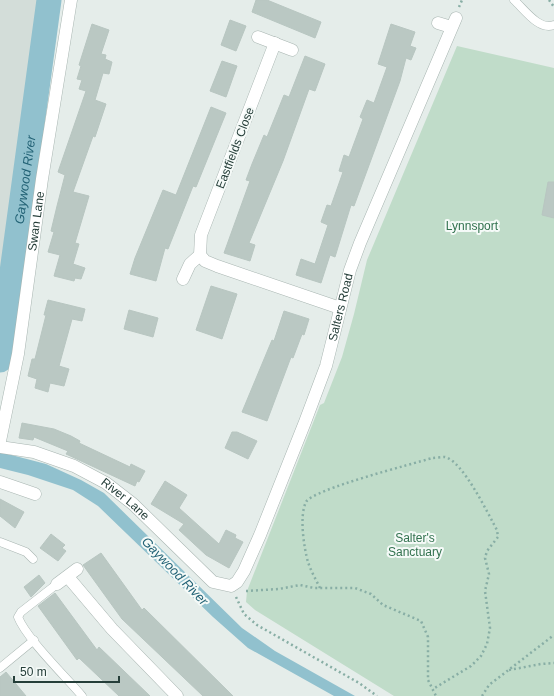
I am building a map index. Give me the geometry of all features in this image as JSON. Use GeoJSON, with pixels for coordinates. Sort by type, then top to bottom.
{"type":"FeatureCollection","features":[{"type":"Feature","properties":{"kind":"street","name":"Swan Lane"},"geometry":{"type":"LineString","coordinates":[[0,441],[18,354],[42,179],[70,0]]}},
{"type":"Feature","properties":{"kind":"street","name":"Salters Road"},"geometry":{"type":"LineString","coordinates":[[232,589],[244,571],[257,542],[305,422],[326,366],[350,270],[360,243],[453,23],[438,23]]}},
{"type":"Feature","properties":{"kind":"street"},"geometry":{"type":"LineString","coordinates":[[258,36],[292,50]]}},
{"type":"Feature","properties":{"kind":"street","name":"Eastfields Close"},"geometry":{"type":"LineString","coordinates":[[200,255],[201,235],[275,43]]}},
{"type":"Feature","properties":{"kind":"street"},"geometry":{"type":"LineString","coordinates":[[183,279],[190,264],[200,255],[205,262],[340,308]]}},
{"type":"Feature","properties":{"kind":"street","name":"River Lane"},"geometry":{"type":"LineString","coordinates":[[0,447],[34,452],[74,466],[106,483],[133,504],[214,582],[232,589]]}},
{"type":"Feature","properties":{"kind":"street"},"geometry":{"type":"LineString","coordinates":[[0,482],[35,494]]}},
{"type":"Feature","properties":{"kind":"street"},"geometry":{"type":"LineString","coordinates":[[57,584],[72,573],[112,629],[177,696]]}},
{"type":"Feature","properties":{"kind":"lane"},"geometry":{"type":"LineString","coordinates":[[514,0],[537,22],[550,26],[554,25]]}},
{"type":"Feature","properties":{"kind":"lane"},"geometry":{"type":"LineString","coordinates":[[0,542],[26,552],[33,559]]}},
{"type":"Feature","properties":{"kind":"lane"},"geometry":{"type":"LineString","coordinates":[[57,584],[21,612],[18,617],[20,624],[82,696]]}},
{"type":"Feature","properties":{"kind":"lane"},"geometry":{"type":"LineString","coordinates":[[0,668],[34,640]]}},
{"type":"Feature","properties":{"kind":"path"},"geometry":{"type":"LineString","coordinates":[[549,0],[554,7]]}},
{"type":"Feature","properties":{"kind":"path"},"geometry":{"type":"LineString","coordinates":[[320,588],[308,563],[302,513],[307,500],[316,494],[336,486],[432,458],[445,457],[453,461],[476,489],[497,530],[498,537],[487,551],[485,558],[489,574],[485,591],[490,628],[487,644],[481,656],[471,666],[433,689]]}},
{"type":"Feature","properties":{"kind":"path"},"geometry":{"type":"LineString","coordinates":[[377,696],[358,683],[257,625],[244,614],[232,589],[278,589],[300,585],[320,588],[354,588],[371,594],[382,605],[421,621],[428,637],[428,680],[436,696]]}},
{"type":"Feature","properties":{"kind":"path"},"geometry":{"type":"LineString","coordinates":[[482,696],[489,685],[554,635]]}},
{"type":"Feature","properties":{"kind":"path"},"geometry":{"type":"LineString","coordinates":[[508,670],[554,663]]}},
{"type":"Feature","properties":{"kind":"shaded area"},"geometry":{"type":"Polygon","coordinates":[[[0,0],[45,0],[31,119],[3,316],[0,315],[0,0]]]}},
{"type":"Feature","properties":{"kind":"green space","name":"Salter's Sanctuary"},"geometry":{"type":"Polygon","coordinates":[[[457,46],[554,68],[554,696],[394,696],[255,610],[246,602],[247,591],[320,405],[324,403],[342,357],[367,260],[457,46]]]}},
{"type":"Feature","properties":{"kind":"water"},"geometry":{"type":"Polygon","coordinates":[[[0,452],[46,464],[81,480],[104,493],[242,628],[275,651],[355,696],[334,696],[248,648],[213,617],[98,506],[73,490],[28,475],[0,468],[0,452]]]}},
{"type":"Feature","properties":{"kind":"building"},"geometry":{"type":"Polygon","coordinates":[[[256,0],[267,0],[321,22],[315,38],[252,12],[256,0]]]}},
{"type":"Feature","properties":{"kind":"building"},"geometry":{"type":"Polygon","coordinates":[[[230,20],[246,26],[236,51],[221,45],[230,20]]]}},
{"type":"Feature","properties":{"kind":"building"},"geometry":{"type":"Polygon","coordinates":[[[92,24],[109,30],[101,54],[106,55],[105,59],[112,62],[109,74],[103,73],[95,100],[106,104],[95,137],[93,136],[73,192],[89,196],[75,243],[79,244],[73,264],[85,268],[81,279],[75,278],[74,281],[54,276],[60,255],[48,252],[54,232],[51,231],[65,175],[58,172],[86,91],[79,89],[82,80],[77,79],[81,66],[79,65],[92,24]]]}},
{"type":"Feature","properties":{"kind":"building"},"geometry":{"type":"Polygon","coordinates":[[[391,24],[415,32],[410,46],[416,48],[411,60],[406,58],[400,81],[354,206],[351,205],[335,257],[330,255],[321,283],[296,275],[301,259],[315,264],[328,225],[321,222],[327,205],[331,206],[343,172],[339,171],[344,155],[349,157],[363,119],[360,117],[367,100],[374,103],[387,67],[378,64],[391,24]]]}},
{"type":"Feature","properties":{"kind":"building"},"geometry":{"type":"Polygon","coordinates":[[[305,56],[325,64],[315,91],[309,89],[283,161],[249,243],[255,245],[250,261],[224,253],[250,181],[246,180],[252,164],[264,135],[267,137],[284,95],[289,97],[305,56]]]}},
{"type":"Feature","properties":{"kind":"building"},"geometry":{"type":"Polygon","coordinates":[[[222,61],[237,66],[226,97],[210,91],[222,61]]]}},
{"type":"Feature","properties":{"kind":"building"},"geometry":{"type":"Polygon","coordinates":[[[211,107],[226,113],[196,187],[193,186],[168,249],[165,248],[156,281],[130,274],[163,190],[176,195],[211,107]]]}},
{"type":"Feature","properties":{"kind":"building"},"geometry":{"type":"Polygon","coordinates":[[[548,182],[554,182],[554,218],[542,215],[548,182]]]}},
{"type":"Feature","properties":{"kind":"building"},"geometry":{"type":"Polygon","coordinates":[[[211,286],[237,294],[222,339],[196,330],[211,286]]]}},
{"type":"Feature","properties":{"kind":"building"},"geometry":{"type":"Polygon","coordinates":[[[48,300],[85,309],[82,321],[72,319],[59,366],[69,369],[64,386],[50,383],[48,392],[35,388],[37,379],[28,376],[32,359],[35,359],[46,315],[44,315],[48,300]]]}},
{"type":"Feature","properties":{"kind":"building"},"geometry":{"type":"Polygon","coordinates":[[[129,310],[158,318],[153,337],[124,329],[129,310]]]}},
{"type":"Feature","properties":{"kind":"building"},"geometry":{"type":"Polygon","coordinates":[[[284,311],[309,319],[304,335],[302,334],[293,358],[291,357],[267,421],[242,412],[272,340],[274,341],[284,311]]]}},
{"type":"Feature","properties":{"kind":"building"},"geometry":{"type":"Polygon","coordinates":[[[22,423],[54,429],[80,441],[79,443],[130,467],[131,464],[145,471],[135,486],[66,454],[68,451],[34,437],[33,440],[19,438],[22,423]]]}},
{"type":"Feature","properties":{"kind":"building"},"geometry":{"type":"Polygon","coordinates":[[[232,432],[237,432],[257,441],[248,459],[225,448],[232,432]]]}},
{"type":"Feature","properties":{"kind":"building"},"geometry":{"type":"Polygon","coordinates":[[[165,481],[187,495],[179,508],[219,544],[226,530],[236,535],[235,538],[243,542],[229,568],[206,555],[179,530],[184,524],[151,504],[165,481]]]}},
{"type":"Feature","properties":{"kind":"building"},"geometry":{"type":"Polygon","coordinates":[[[0,499],[24,512],[15,528],[0,516],[0,499]]]}},
{"type":"Feature","properties":{"kind":"building"},"geometry":{"type":"Polygon","coordinates":[[[51,534],[65,545],[62,548],[66,551],[58,561],[40,548],[51,534]]]}},
{"type":"Feature","properties":{"kind":"building"},"geometry":{"type":"Polygon","coordinates":[[[101,553],[142,610],[144,608],[233,696],[203,696],[122,619],[83,565],[101,553]]]}},
{"type":"Feature","properties":{"kind":"building"},"geometry":{"type":"Polygon","coordinates":[[[39,575],[45,583],[31,597],[24,587],[39,575]]]}},
{"type":"Feature","properties":{"kind":"building"},"geometry":{"type":"Polygon","coordinates":[[[55,593],[97,650],[99,647],[150,696],[119,696],[79,658],[77,660],[38,606],[55,593]]]}},
{"type":"Feature","properties":{"kind":"building"},"geometry":{"type":"Polygon","coordinates":[[[6,672],[26,696],[0,696],[0,677],[6,672]]]}},
{"type":"Feature","properties":{"kind":"waterway","name":"Gaywood River"},"geometry":{"type":"LineString","coordinates":[[0,360],[49,0]]}},
{"type":"Feature","properties":{"kind":"park label","name":"Lynnsport"},"geometry":{"type":"Point","coordinates":[472,226]}}]}
